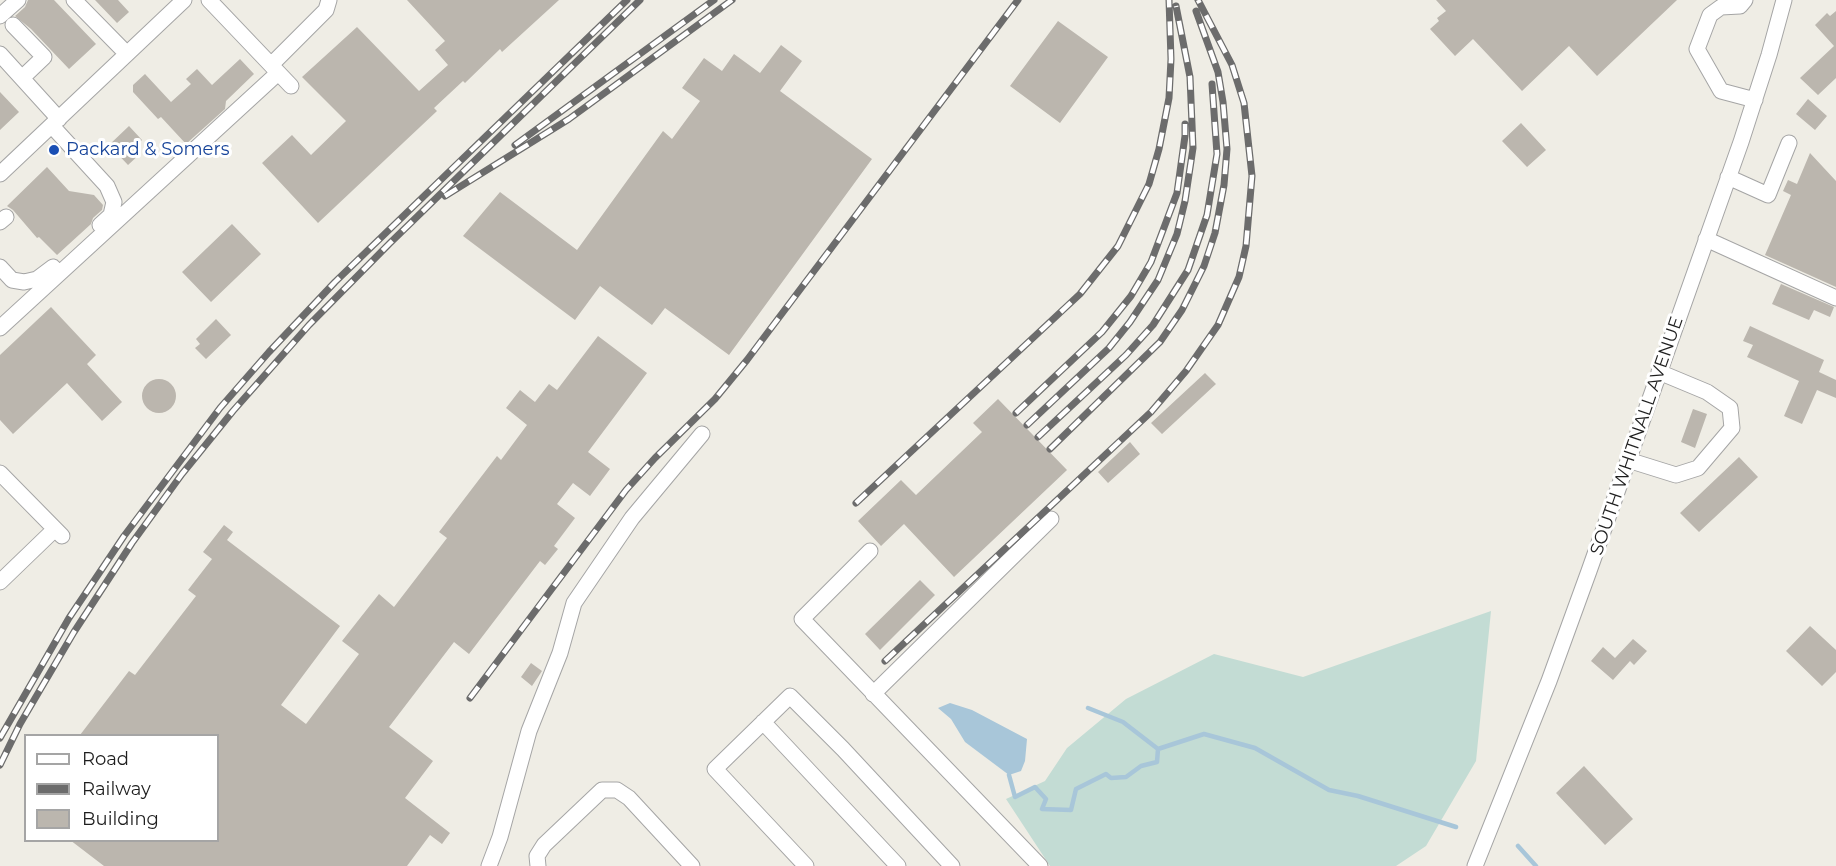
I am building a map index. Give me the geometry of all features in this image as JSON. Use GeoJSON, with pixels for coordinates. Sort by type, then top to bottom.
{"type":"FeatureCollection","features":[{"type":"Feature","properties":{"kind":"street"},"geometry":{"type":"LineString","coordinates":[[18,0],[6,21],[44,57],[22,78]]}},
{"type":"Feature","properties":{"kind":"street"},"geometry":{"type":"LineString","coordinates":[[74,0],[128,54]]}},
{"type":"Feature","properties":{"kind":"street"},"geometry":{"type":"LineString","coordinates":[[0,174],[184,0]]}},
{"type":"Feature","properties":{"kind":"street"},"geometry":{"type":"LineString","coordinates":[[209,0],[291,86]]}},
{"type":"Feature","properties":{"kind":"street"},"geometry":{"type":"LineString","coordinates":[[0,328],[275,69],[326,10],[329,0]]}},
{"type":"Feature","properties":{"kind":"street"},"geometry":{"type":"LineString","coordinates":[[1745,0],[1740,6],[1721,7],[1710,15],[1697,49],[1721,91],[1755,100]]}},
{"type":"Feature","properties":{"kind":"street","name":"SOUTH WHITNALL AVENUE"},"geometry":{"type":"LineString","coordinates":[[1474,866],[1549,681],[1755,100],[1784,0]]}},
{"type":"Feature","properties":{"kind":"street"},"geometry":{"type":"LineString","coordinates":[[0,54],[22,78],[107,186],[114,202],[111,215],[38,279],[24,282],[12,280],[0,267]]}},
{"type":"Feature","properties":{"kind":"street"},"geometry":{"type":"LineString","coordinates":[[1728,177],[1768,195],[1789,143]]}},
{"type":"Feature","properties":{"kind":"street"},"geometry":{"type":"LineString","coordinates":[[1706,239],[1836,298]]}},
{"type":"Feature","properties":{"kind":"street"},"geometry":{"type":"LineString","coordinates":[[1628,460],[1676,475],[1698,468],[1732,428],[1730,408],[1707,392],[1659,372]]}},
{"type":"Feature","properties":{"kind":"street"},"geometry":{"type":"LineString","coordinates":[[489,866],[500,837],[529,730],[560,653],[574,603],[632,518],[702,434]]}},
{"type":"Feature","properties":{"kind":"street"},"geometry":{"type":"LineString","coordinates":[[0,473],[58,532],[0,582]]}},
{"type":"Feature","properties":{"kind":"street"},"geometry":{"type":"LineString","coordinates":[[873,694],[1051,519]]}},
{"type":"Feature","properties":{"kind":"street"},"geometry":{"type":"LineString","coordinates":[[870,551],[802,619],[1040,866]]}},
{"type":"Feature","properties":{"kind":"street"},"geometry":{"type":"LineString","coordinates":[[806,866],[715,769],[790,696],[843,749],[952,866]]}},
{"type":"Feature","properties":{"kind":"street"},"geometry":{"type":"LineString","coordinates":[[763,722],[898,866]]}},
{"type":"Feature","properties":{"kind":"street"},"geometry":{"type":"LineString","coordinates":[[538,866],[537,856],[544,844],[602,790],[617,790],[629,798],[692,866]]}},
{"type":"Feature","properties":{"kind":"shaded area"},"geometry":{"type":"Polygon","coordinates":[[[1491,611],[1476,761],[1426,846],[1396,866],[1050,866],[1006,799],[1045,781],[1067,748],[1126,699],[1214,654],[1303,677],[1491,611]]]}},
{"type":"Feature","properties":{"kind":"shaded area"},"geometry":{"type":"Polygon","coordinates":[[[950,703],[972,710],[1027,739],[1025,761],[1021,771],[1009,775],[965,742],[951,719],[938,708],[950,703]]]}},
{"type":"Feature","properties":{"kind":"building"},"geometry":{"type":"Polygon","coordinates":[[[28,0],[54,0],[96,44],[69,69],[31,29],[15,16],[25,7],[28,0]]]}},
{"type":"Feature","properties":{"kind":"building"},"geometry":{"type":"Polygon","coordinates":[[[95,0],[118,0],[129,12],[117,23],[95,0]]]}},
{"type":"Feature","properties":{"kind":"building"},"geometry":{"type":"Polygon","coordinates":[[[407,0],[559,0],[502,52],[500,49],[465,83],[463,81],[434,108],[437,111],[318,223],[262,163],[292,135],[311,155],[346,121],[302,77],[357,27],[419,91],[448,65],[435,50],[445,41],[407,0]]]}},
{"type":"Feature","properties":{"kind":"building"},"geometry":{"type":"Polygon","coordinates":[[[1436,0],[1677,0],[1597,76],[1569,46],[1522,91],[1473,39],[1455,56],[1430,29],[1439,21],[1437,18],[1446,11],[1436,0]]]}},
{"type":"Feature","properties":{"kind":"building"},"geometry":{"type":"Polygon","coordinates":[[[1836,11],[1836,78],[1818,95],[1800,78],[1834,46],[1815,25],[1827,13],[1830,16],[1836,11]]]}},
{"type":"Feature","properties":{"kind":"building"},"geometry":{"type":"Polygon","coordinates":[[[1058,21],[1108,57],[1060,123],[1010,86],[1058,21]]]}},
{"type":"Feature","properties":{"kind":"building"},"geometry":{"type":"Polygon","coordinates":[[[781,45],[802,61],[780,91],[872,159],[729,355],[665,308],[652,325],[600,286],[575,320],[463,236],[500,192],[577,250],[663,131],[672,139],[700,101],[682,88],[704,58],[722,71],[734,54],[760,73],[781,45]]]}},
{"type":"Feature","properties":{"kind":"building"},"geometry":{"type":"Polygon","coordinates":[[[240,59],[254,74],[226,101],[225,109],[186,144],[133,92],[133,85],[145,74],[171,102],[191,84],[186,79],[197,69],[212,85],[240,59]]]}},
{"type":"Feature","properties":{"kind":"building"},"geometry":{"type":"Polygon","coordinates":[[[0,92],[19,112],[0,130],[0,92]]]}},
{"type":"Feature","properties":{"kind":"building"},"geometry":{"type":"Polygon","coordinates":[[[1808,99],[1827,116],[1815,130],[1796,114],[1808,99]]]}},
{"type":"Feature","properties":{"kind":"building"},"geometry":{"type":"Polygon","coordinates":[[[1521,123],[1546,150],[1527,167],[1502,141],[1521,123]]]}},
{"type":"Feature","properties":{"kind":"building"},"geometry":{"type":"Polygon","coordinates":[[[129,126],[142,140],[134,147],[141,153],[128,165],[109,145],[129,126]]]}},
{"type":"Feature","properties":{"kind":"building"},"geometry":{"type":"Polygon","coordinates":[[[1810,153],[1836,181],[1836,287],[1765,255],[1791,195],[1783,191],[1788,180],[1797,184],[1810,153]]]}},
{"type":"Feature","properties":{"kind":"building"},"geometry":{"type":"Polygon","coordinates":[[[47,167],[69,191],[94,195],[103,205],[102,210],[93,218],[91,224],[57,255],[39,237],[37,238],[7,206],[47,167]]]}},
{"type":"Feature","properties":{"kind":"building"},"geometry":{"type":"Polygon","coordinates":[[[232,224],[261,254],[211,302],[182,272],[232,224]]]}},
{"type":"Feature","properties":{"kind":"building"},"geometry":{"type":"Polygon","coordinates":[[[1781,284],[1834,307],[1830,317],[1814,310],[1809,320],[1772,304],[1781,284]]]}},
{"type":"Feature","properties":{"kind":"building"},"geometry":{"type":"Polygon","coordinates":[[[51,307],[96,355],[87,364],[122,402],[102,421],[67,383],[13,434],[0,420],[0,355],[51,307]]]}},
{"type":"Feature","properties":{"kind":"building"},"geometry":{"type":"Polygon","coordinates":[[[216,319],[231,335],[206,359],[195,348],[200,344],[196,339],[216,319]]]}},
{"type":"Feature","properties":{"kind":"building"},"geometry":{"type":"Polygon","coordinates":[[[1750,326],[1824,360],[1819,372],[1836,380],[1836,398],[1817,390],[1802,424],[1784,416],[1799,381],[1747,357],[1753,345],[1743,341],[1750,326]]]}},
{"type":"Feature","properties":{"kind":"building"},"geometry":{"type":"Polygon","coordinates":[[[598,336],[647,373],[588,452],[610,469],[590,496],[573,483],[557,504],[575,518],[554,546],[558,549],[545,565],[540,561],[469,654],[454,642],[389,727],[433,761],[405,798],[450,833],[442,844],[430,835],[407,866],[104,866],[73,842],[219,842],[219,734],[81,734],[129,671],[135,675],[196,596],[188,590],[212,559],[203,552],[224,525],[233,532],[227,540],[340,626],[281,705],[306,724],[359,654],[342,641],[379,594],[394,607],[447,538],[439,532],[497,456],[501,460],[527,425],[506,408],[520,390],[535,402],[549,384],[557,390],[598,336]]]}},
{"type":"Feature","properties":{"kind":"building"},"geometry":{"type":"Polygon","coordinates":[[[1205,373],[1216,384],[1162,434],[1151,423],[1205,373]]]}},
{"type":"Feature","properties":{"kind":"building"},"geometry":{"type":"Polygon","coordinates":[[[159,379],[171,384],[176,396],[171,408],[159,413],[147,408],[142,396],[147,384],[159,379]]]}},
{"type":"Feature","properties":{"kind":"building"},"geometry":{"type":"Polygon","coordinates":[[[998,399],[1067,470],[954,577],[904,524],[881,546],[858,521],[901,480],[916,495],[982,432],[973,423],[998,399]]]}},
{"type":"Feature","properties":{"kind":"building"},"geometry":{"type":"Polygon","coordinates":[[[1693,409],[1707,414],[1695,448],[1681,442],[1693,409]]]}},
{"type":"Feature","properties":{"kind":"building"},"geometry":{"type":"Polygon","coordinates":[[[1130,442],[1140,454],[1108,483],[1098,472],[1130,442]]]}},
{"type":"Feature","properties":{"kind":"building"},"geometry":{"type":"Polygon","coordinates":[[[1739,457],[1758,477],[1699,532],[1680,513],[1739,457]]]}},
{"type":"Feature","properties":{"kind":"building"},"geometry":{"type":"Polygon","coordinates":[[[920,580],[935,595],[880,650],[865,634],[920,580]]]}},
{"type":"Feature","properties":{"kind":"building"},"geometry":{"type":"Polygon","coordinates":[[[1810,626],[1836,650],[1836,672],[1822,686],[1786,651],[1810,626]]]}},
{"type":"Feature","properties":{"kind":"building"},"geometry":{"type":"Polygon","coordinates":[[[1633,639],[1647,651],[1634,665],[1630,661],[1613,680],[1591,661],[1603,647],[1615,658],[1633,639]]]}},
{"type":"Feature","properties":{"kind":"building"},"geometry":{"type":"Polygon","coordinates":[[[531,663],[542,671],[532,686],[521,677],[531,663]]]}},
{"type":"Feature","properties":{"kind":"building"},"geometry":{"type":"Polygon","coordinates":[[[1584,766],[1633,819],[1605,845],[1556,793],[1584,766]]]}},
{"type":"Feature","properties":{"kind":"waterway"},"geometry":{"type":"LineString","coordinates":[[1088,708],[1123,722],[1158,749]]}},
{"type":"Feature","properties":{"kind":"waterway"},"geometry":{"type":"LineString","coordinates":[[1158,749],[1204,734],[1255,748],[1329,790],[1358,796],[1456,827]]}},
{"type":"Feature","properties":{"kind":"waterway"},"geometry":{"type":"LineString","coordinates":[[1009,775],[1015,797],[1035,787],[1046,799],[1042,809],[1071,810],[1076,789],[1106,774],[1111,778],[1126,777],[1141,766],[1157,762],[1158,749]]}},
{"type":"Feature","properties":{"kind":"waterway"},"geometry":{"type":"LineString","coordinates":[[1518,846],[1536,866]]}},
{"type":"Feature","properties":{"kind":"railway"},"geometry":{"type":"LineString","coordinates":[[0,738],[69,618],[124,536],[220,408],[335,282],[627,0]]}},
{"type":"Feature","properties":{"kind":"railway"},"geometry":{"type":"LineString","coordinates":[[0,765],[20,724],[74,632],[132,543],[182,474],[233,411],[309,325],[390,243],[640,0]]}},
{"type":"Feature","properties":{"kind":"railway"},"geometry":{"type":"LineString","coordinates":[[515,145],[714,0]]}},
{"type":"Feature","properties":{"kind":"railway"},"geometry":{"type":"LineString","coordinates":[[445,196],[569,119],[732,0]]}},
{"type":"Feature","properties":{"kind":"railway"},"geometry":{"type":"LineString","coordinates":[[470,698],[626,490],[715,399],[747,360],[1018,0]]}},
{"type":"Feature","properties":{"kind":"railway"},"geometry":{"type":"LineString","coordinates":[[856,503],[1080,294],[1118,246],[1149,184],[1159,149],[1169,98],[1171,59],[1169,0]]}},
{"type":"Feature","properties":{"kind":"railway"},"geometry":{"type":"LineString","coordinates":[[885,661],[1151,412],[1186,371],[1218,325],[1239,277],[1246,246],[1252,176],[1244,103],[1232,65],[1198,0]]}},
{"type":"Feature","properties":{"kind":"railway"},"geometry":{"type":"LineString","coordinates":[[1027,425],[1109,348],[1130,322],[1158,280],[1177,234],[1185,201],[1193,148],[1190,77],[1176,6]]}},
{"type":"Feature","properties":{"kind":"railway"},"geometry":{"type":"LineString","coordinates":[[1050,449],[1160,342],[1182,310],[1204,266],[1215,233],[1224,185],[1227,149],[1218,72],[1196,11]]}},
{"type":"Feature","properties":{"kind":"railway"},"geometry":{"type":"LineString","coordinates":[[1038,437],[1126,355],[1153,325],[1188,270],[1207,215],[1217,154],[1212,84]]}},
{"type":"Feature","properties":{"kind":"railway"},"geometry":{"type":"LineString","coordinates":[[1016,413],[1102,332],[1131,296],[1151,262],[1177,193],[1185,124]]}},
{"type":"Feature","properties":{"kind":"place","name":"Packard & Somers"},"geometry":{"type":"Point","coordinates":[54,150]}}]}
